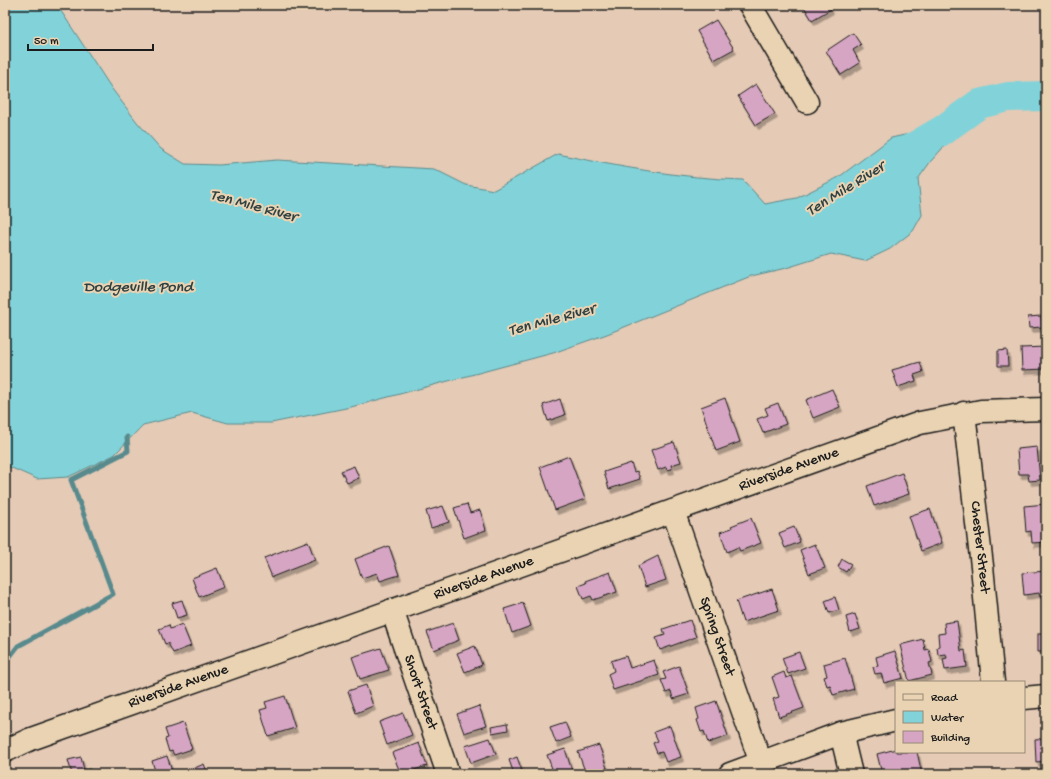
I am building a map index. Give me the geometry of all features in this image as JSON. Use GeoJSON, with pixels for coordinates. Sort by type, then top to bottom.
{"type":"FeatureCollection","features":[{"type":"Feature","properties":{"kind":"street"},"geometry":{"type":"LineString","coordinates":[[750,5],[807,102]]}},
{"type":"Feature","properties":{"kind":"street","name":"Riverside Avenue"},"geometry":{"type":"LineString","coordinates":[[5,750],[31,739],[920,423],[964,413],[1003,409],[1046,409]]}},
{"type":"Feature","properties":{"kind":"street","name":"Chester Street"},"geometry":{"type":"LineString","coordinates":[[964,413],[982,566],[993,681]]}},
{"type":"Feature","properties":{"kind":"street","name":"Spring Street"},"geometry":{"type":"LineString","coordinates":[[673,511],[761,763]]}},
{"type":"Feature","properties":{"kind":"street","name":"Short Street"},"geometry":{"type":"LineString","coordinates":[[392,610],[448,774]]}},
{"type":"Feature","properties":{"kind":"street"},"geometry":{"type":"LineString","coordinates":[[1025,698],[1046,696]]}},
{"type":"Feature","properties":{"kind":"street"},"geometry":{"type":"LineString","coordinates":[[730,774],[841,733],[895,720]]}},
{"type":"Feature","properties":{"kind":"street"},"geometry":{"type":"LineString","coordinates":[[841,733],[851,774]]}},
{"type":"Feature","properties":{"kind":"water","name":"Dodgeville Pond"},"geometry":{"type":"Polygon","coordinates":[[[5,5],[57,5],[112,89],[137,122],[161,149],[185,164],[219,165],[277,160],[434,169],[466,185],[494,190],[558,154],[650,171],[696,177],[743,180],[765,204],[797,198],[839,177],[891,138],[927,130],[943,130],[949,141],[931,161],[918,179],[922,215],[913,231],[890,249],[865,261],[831,254],[786,268],[751,276],[607,334],[553,353],[351,407],[271,423],[228,423],[192,413],[143,425],[114,455],[68,477],[37,479],[5,465],[5,5]]]}},
{"type":"Feature","properties":{"kind":"building"},"geometry":{"type":"Polygon","coordinates":[[[803,5],[829,5],[831,9],[812,20],[803,5]]]}},
{"type":"Feature","properties":{"kind":"building"},"geometry":{"type":"Polygon","coordinates":[[[716,20],[734,49],[714,60],[697,31],[716,20]]]}},
{"type":"Feature","properties":{"kind":"building"},"geometry":{"type":"Polygon","coordinates":[[[853,33],[861,45],[853,50],[860,63],[841,75],[826,51],[853,33]]]}},
{"type":"Feature","properties":{"kind":"building"},"geometry":{"type":"Polygon","coordinates":[[[756,84],[775,114],[756,125],[738,96],[756,84]]]}},
{"type":"Feature","properties":{"kind":"building"},"geometry":{"type":"Polygon","coordinates":[[[1041,316],[1042,327],[1029,328],[1028,317],[1041,316]]]}},
{"type":"Feature","properties":{"kind":"building"},"geometry":{"type":"Polygon","coordinates":[[[1046,347],[1046,369],[1022,370],[1021,348],[1046,347]]]}},
{"type":"Feature","properties":{"kind":"building"},"geometry":{"type":"Polygon","coordinates":[[[1007,350],[1008,366],[998,366],[998,351],[1007,350]]]}},
{"type":"Feature","properties":{"kind":"building"},"geometry":{"type":"Polygon","coordinates":[[[920,362],[923,372],[914,375],[916,381],[898,387],[892,370],[920,362]]]}},
{"type":"Feature","properties":{"kind":"building"},"geometry":{"type":"Polygon","coordinates":[[[832,389],[840,407],[813,418],[806,400],[832,389]]]}},
{"type":"Feature","properties":{"kind":"building"},"geometry":{"type":"Polygon","coordinates":[[[725,398],[740,442],[716,451],[701,407],[725,398]]]}},
{"type":"Feature","properties":{"kind":"building"},"geometry":{"type":"Polygon","coordinates":[[[560,399],[565,415],[548,421],[543,405],[560,399]]]}},
{"type":"Feature","properties":{"kind":"building"},"geometry":{"type":"Polygon","coordinates":[[[778,403],[786,424],[763,433],[757,419],[768,415],[765,408],[778,403]]]}},
{"type":"Feature","properties":{"kind":"building"},"geometry":{"type":"Polygon","coordinates":[[[674,442],[681,462],[671,465],[672,469],[667,470],[666,467],[658,470],[651,450],[674,442]]]}},
{"type":"Feature","properties":{"kind":"building"},"geometry":{"type":"Polygon","coordinates":[[[1037,447],[1040,480],[1029,481],[1028,474],[1019,474],[1017,449],[1037,447]]]}},
{"type":"Feature","properties":{"kind":"building"},"geometry":{"type":"Polygon","coordinates":[[[569,456],[585,499],[555,510],[540,467],[569,456]]]}},
{"type":"Feature","properties":{"kind":"building"},"geometry":{"type":"Polygon","coordinates":[[[631,463],[634,472],[637,471],[640,479],[609,489],[604,472],[631,463]]]}},
{"type":"Feature","properties":{"kind":"building"},"geometry":{"type":"Polygon","coordinates":[[[354,466],[359,478],[347,483],[341,471],[354,466]]]}},
{"type":"Feature","properties":{"kind":"building"},"geometry":{"type":"Polygon","coordinates":[[[902,473],[909,494],[874,506],[867,486],[902,473]]]}},
{"type":"Feature","properties":{"kind":"building"},"geometry":{"type":"Polygon","coordinates":[[[467,504],[470,513],[480,510],[486,530],[464,538],[454,508],[467,504]]]}},
{"type":"Feature","properties":{"kind":"building"},"geometry":{"type":"Polygon","coordinates":[[[1046,504],[1046,529],[1043,529],[1043,535],[1046,535],[1046,542],[1032,543],[1031,531],[1026,532],[1024,506],[1046,504]]]}},
{"type":"Feature","properties":{"kind":"building"},"geometry":{"type":"Polygon","coordinates":[[[443,506],[449,522],[431,528],[426,511],[443,506]]]}},
{"type":"Feature","properties":{"kind":"building"},"geometry":{"type":"Polygon","coordinates":[[[930,509],[942,543],[921,551],[909,516],[930,509]]]}},
{"type":"Feature","properties":{"kind":"building"},"geometry":{"type":"Polygon","coordinates":[[[751,518],[761,543],[740,551],[738,547],[727,552],[720,532],[732,528],[731,526],[751,518]]]}},
{"type":"Feature","properties":{"kind":"building"},"geometry":{"type":"Polygon","coordinates":[[[794,527],[800,542],[785,548],[779,533],[794,527]]]}},
{"type":"Feature","properties":{"kind":"building"},"geometry":{"type":"Polygon","coordinates":[[[308,541],[315,560],[272,577],[264,558],[308,541]]]}},
{"type":"Feature","properties":{"kind":"building"},"geometry":{"type":"Polygon","coordinates":[[[815,544],[825,568],[809,574],[800,550],[815,544]]]}},
{"type":"Feature","properties":{"kind":"building"},"geometry":{"type":"Polygon","coordinates":[[[389,546],[399,575],[380,581],[377,573],[362,578],[355,559],[389,546]]]}},
{"type":"Feature","properties":{"kind":"building"},"geometry":{"type":"Polygon","coordinates":[[[658,556],[666,580],[645,587],[638,566],[658,556]]]}},
{"type":"Feature","properties":{"kind":"building"},"geometry":{"type":"Polygon","coordinates":[[[842,559],[851,564],[846,572],[838,567],[842,559]]]}},
{"type":"Feature","properties":{"kind":"building"},"geometry":{"type":"Polygon","coordinates":[[[217,568],[224,587],[199,597],[192,578],[217,568]]]}},
{"type":"Feature","properties":{"kind":"building"},"geometry":{"type":"Polygon","coordinates":[[[1046,571],[1046,596],[1040,597],[1039,593],[1024,595],[1022,573],[1046,571]]]}},
{"type":"Feature","properties":{"kind":"building"},"geometry":{"type":"Polygon","coordinates":[[[610,572],[617,592],[593,600],[591,596],[583,599],[578,586],[586,583],[585,581],[610,572]]]}},
{"type":"Feature","properties":{"kind":"building"},"geometry":{"type":"Polygon","coordinates":[[[772,589],[779,610],[743,622],[736,601],[772,589]]]}},
{"type":"Feature","properties":{"kind":"building"},"geometry":{"type":"Polygon","coordinates":[[[835,597],[839,610],[829,613],[825,601],[835,597]]]}},
{"type":"Feature","properties":{"kind":"building"},"geometry":{"type":"Polygon","coordinates":[[[182,600],[187,615],[177,618],[172,603],[182,600]]]}},
{"type":"Feature","properties":{"kind":"building"},"geometry":{"type":"Polygon","coordinates":[[[523,603],[531,626],[512,633],[504,609],[523,603]]]}},
{"type":"Feature","properties":{"kind":"building"},"geometry":{"type":"Polygon","coordinates":[[[855,614],[860,629],[850,632],[846,617],[855,614]]]}},
{"type":"Feature","properties":{"kind":"building"},"geometry":{"type":"Polygon","coordinates":[[[690,620],[696,637],[660,650],[656,638],[665,635],[663,629],[690,620]]]}},
{"type":"Feature","properties":{"kind":"building"},"geometry":{"type":"Polygon","coordinates":[[[957,621],[961,651],[965,650],[967,667],[945,670],[943,659],[947,658],[946,654],[938,655],[938,634],[945,633],[944,623],[957,621]]]}},
{"type":"Feature","properties":{"kind":"building"},"geometry":{"type":"Polygon","coordinates":[[[453,623],[459,640],[434,650],[427,632],[453,623]]]}},
{"type":"Feature","properties":{"kind":"building"},"geometry":{"type":"Polygon","coordinates":[[[182,624],[191,646],[173,653],[168,643],[165,644],[159,629],[169,625],[170,629],[182,624]]]}},
{"type":"Feature","properties":{"kind":"building"},"geometry":{"type":"Polygon","coordinates":[[[1038,634],[1046,634],[1046,652],[1038,652],[1038,634]]]}},
{"type":"Feature","properties":{"kind":"building"},"geometry":{"type":"Polygon","coordinates":[[[923,639],[925,650],[929,649],[932,662],[929,663],[932,675],[909,681],[900,645],[923,639]]]}},
{"type":"Feature","properties":{"kind":"building"},"geometry":{"type":"Polygon","coordinates":[[[475,646],[482,665],[465,672],[457,653],[475,646]]]}},
{"type":"Feature","properties":{"kind":"building"},"geometry":{"type":"Polygon","coordinates":[[[381,648],[389,670],[360,679],[352,657],[381,648]]]}},
{"type":"Feature","properties":{"kind":"building"},"geometry":{"type":"Polygon","coordinates":[[[895,651],[903,678],[884,683],[881,673],[875,674],[873,667],[878,666],[876,657],[895,651]]]}},
{"type":"Feature","properties":{"kind":"building"},"geometry":{"type":"Polygon","coordinates":[[[799,652],[805,668],[788,674],[782,658],[799,652]]]}},
{"type":"Feature","properties":{"kind":"building"},"geometry":{"type":"Polygon","coordinates":[[[626,656],[630,668],[654,660],[659,675],[613,690],[608,674],[614,671],[611,661],[626,656]]]}},
{"type":"Feature","properties":{"kind":"building"},"geometry":{"type":"Polygon","coordinates":[[[845,658],[854,689],[833,695],[830,685],[827,686],[824,677],[827,676],[824,664],[845,658]]]}},
{"type":"Feature","properties":{"kind":"building"},"geometry":{"type":"Polygon","coordinates":[[[679,666],[689,694],[673,699],[671,691],[666,693],[661,680],[666,679],[663,672],[679,666]]]}},
{"type":"Feature","properties":{"kind":"building"},"geometry":{"type":"Polygon","coordinates":[[[784,672],[786,678],[792,676],[804,708],[779,717],[773,699],[779,697],[772,677],[784,672]]]}},
{"type":"Feature","properties":{"kind":"building"},"geometry":{"type":"Polygon","coordinates":[[[366,685],[373,706],[356,713],[348,691],[366,685]]]}},
{"type":"Feature","properties":{"kind":"building"},"geometry":{"type":"Polygon","coordinates":[[[285,696],[295,728],[268,736],[260,710],[267,708],[265,702],[285,696]]]}},
{"type":"Feature","properties":{"kind":"building"},"geometry":{"type":"Polygon","coordinates":[[[716,701],[728,736],[708,743],[704,731],[701,732],[697,720],[699,719],[696,708],[716,701]]]}},
{"type":"Feature","properties":{"kind":"building"},"geometry":{"type":"Polygon","coordinates":[[[479,706],[486,726],[464,733],[457,714],[479,706]]]}},
{"type":"Feature","properties":{"kind":"building"},"geometry":{"type":"Polygon","coordinates":[[[403,713],[412,735],[387,745],[379,722],[403,713]]]}},
{"type":"Feature","properties":{"kind":"building"},"geometry":{"type":"Polygon","coordinates":[[[565,722],[571,737],[556,743],[550,727],[565,722]]]}},
{"type":"Feature","properties":{"kind":"building"},"geometry":{"type":"Polygon","coordinates":[[[183,723],[192,749],[174,755],[172,751],[169,752],[165,739],[168,738],[165,729],[183,723]]]}},
{"type":"Feature","properties":{"kind":"building"},"geometry":{"type":"Polygon","coordinates":[[[507,724],[508,730],[492,733],[491,727],[507,724]]]}},
{"type":"Feature","properties":{"kind":"building"},"geometry":{"type":"Polygon","coordinates":[[[670,726],[681,757],[666,762],[662,752],[657,753],[653,743],[658,741],[654,732],[670,726]]]}},
{"type":"Feature","properties":{"kind":"building"},"geometry":{"type":"Polygon","coordinates":[[[490,738],[496,754],[471,763],[465,746],[490,738]]]}},
{"type":"Feature","properties":{"kind":"building"},"geometry":{"type":"Polygon","coordinates":[[[1046,738],[1046,761],[1036,762],[1035,739],[1046,738]]]}},
{"type":"Feature","properties":{"kind":"building"},"geometry":{"type":"Polygon","coordinates":[[[419,743],[427,766],[401,774],[392,753],[419,743]]]}},
{"type":"Feature","properties":{"kind":"building"},"geometry":{"type":"Polygon","coordinates":[[[599,745],[609,774],[586,774],[578,752],[599,745]]]}},
{"type":"Feature","properties":{"kind":"building"},"geometry":{"type":"Polygon","coordinates":[[[565,749],[573,774],[554,774],[547,755],[565,749]]]}},
{"type":"Feature","properties":{"kind":"building"},"geometry":{"type":"Polygon","coordinates":[[[895,749],[895,753],[917,753],[922,774],[882,774],[877,754],[895,749]]]}},
{"type":"Feature","properties":{"kind":"building"},"geometry":{"type":"Polygon","coordinates":[[[167,756],[173,774],[156,774],[152,761],[167,756]]]}},
{"type":"Feature","properties":{"kind":"building"},"geometry":{"type":"Polygon","coordinates":[[[81,757],[84,770],[90,769],[91,774],[72,774],[68,760],[81,757]]]}},
{"type":"Feature","properties":{"kind":"building"},"geometry":{"type":"Polygon","coordinates":[[[517,757],[523,774],[514,774],[509,760],[517,757]]]}},
{"type":"Feature","properties":{"kind":"building"},"geometry":{"type":"Polygon","coordinates":[[[204,764],[208,774],[192,774],[190,770],[204,764]]]}},
{"type":"Feature","properties":{"kind":"waterway","name":"Ten Mile River"},"geometry":{"type":"LineString","coordinates":[[907,151],[943,130],[979,104],[1008,97],[1046,96]]}},
{"type":"Feature","properties":{"kind":"waterway"},"geometry":{"type":"LineString","coordinates":[[5,663],[18,646],[113,594],[71,480],[128,451],[127,437]]}}]}
